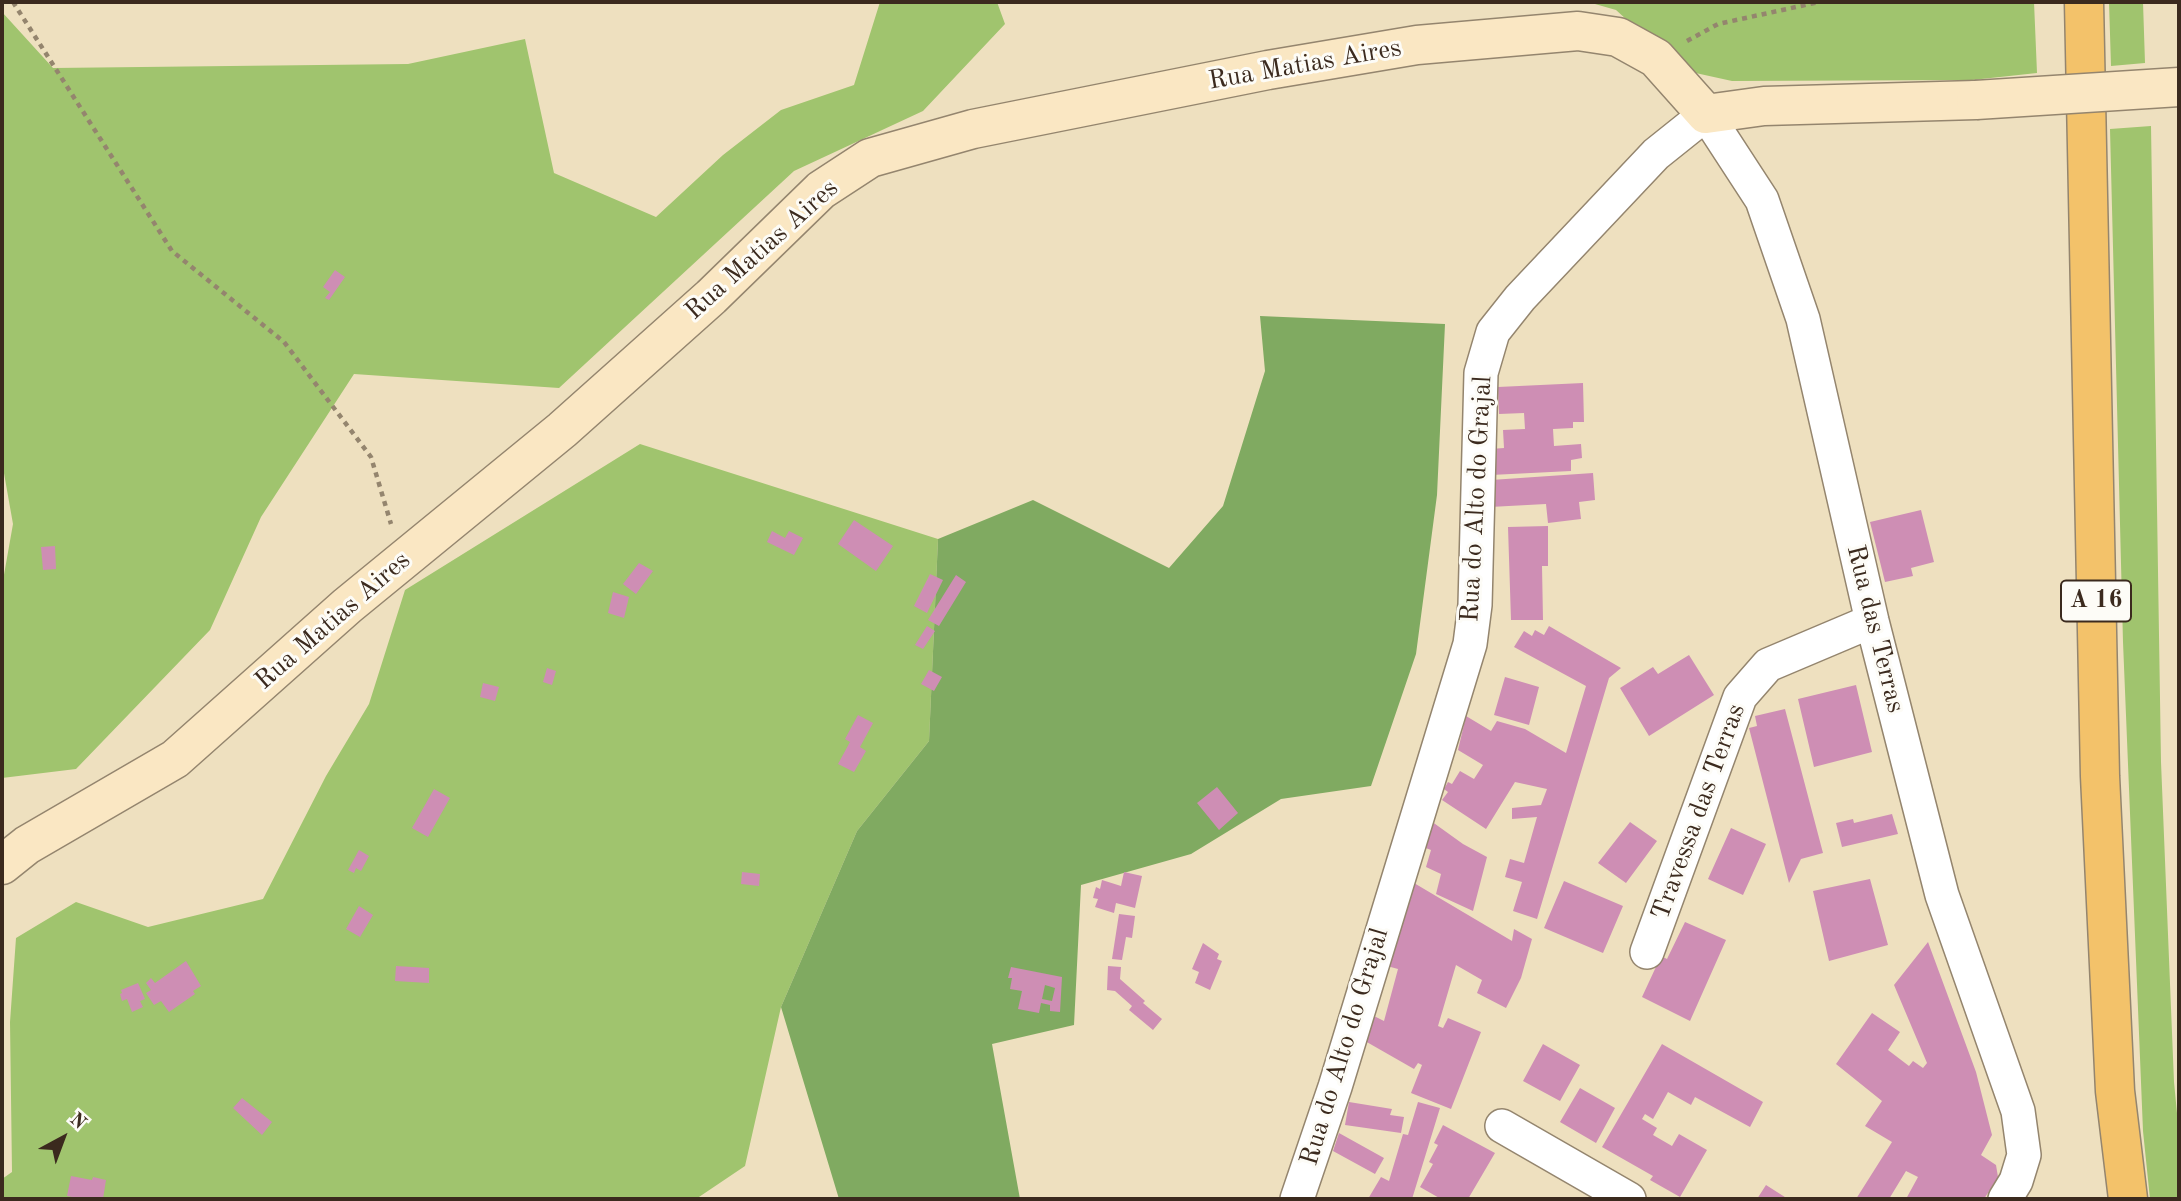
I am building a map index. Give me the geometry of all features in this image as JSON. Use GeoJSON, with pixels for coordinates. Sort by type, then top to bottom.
{"type":"FeatureCollection","features":[{"type":"Feature","properties":{"kind":"highway","name":"A 16"},"geometry":{"type":"LineString","coordinates":[[2084,2],[2100,776],[2115,1091],[2128,1199]]}},
{"type":"Feature","properties":{"kind":"street","name":"Rua Matias Aires"},"geometry":{"type":"LineString","coordinates":[[2,865],[27,845],[175,759],[347,606],[562,430],[711,297],[821,190],[870,158],[974,129],[1269,70],[1417,45],[1578,31],[1618,37],[1656,58],[1706,114]]}},
{"type":"Feature","properties":{"kind":"street"},"geometry":{"type":"LineString","coordinates":[[1706,114],[1763,106],[1976,100],[2179,87]]}},
{"type":"Feature","properties":{"kind":"street","name":"Rua das Terras"},"geometry":{"type":"LineString","coordinates":[[1706,114],[1762,200],[1803,319],[1872,621],[1942,895],[2018,1111],[2024,1155],[2016,1181],[2005,1199]]}},
{"type":"Feature","properties":{"kind":"street","name":"Rua do Alto do Grajal"},"geometry":{"type":"LineString","coordinates":[[1297,1199],[1335,1087],[1470,644],[1475,605],[1481,373],[1493,332],[1520,298],[1656,154],[1706,114]]}},
{"type":"Feature","properties":{"kind":"street","name":"Travessa das Terras"},"geometry":{"type":"LineString","coordinates":[[1647,953],[1740,697],[1768,665],[1872,621]]}},
{"type":"Feature","properties":{"kind":"street"},"geometry":{"type":"LineString","coordinates":[[1502,1126],[1629,1199]]}},
{"type":"Feature","properties":{"kind":"path"},"geometry":{"type":"LineString","coordinates":[[13,2],[172,251],[285,342],[372,457],[402,561]]}},
{"type":"Feature","properties":{"kind":"path"},"geometry":{"type":"LineString","coordinates":[[1656,58],[1718,24],[1819,2]]}},
{"type":"Feature","properties":{"kind":"green space"},"geometry":{"type":"Polygon","coordinates":[[[880,2],[997,2],[1005,24],[923,111],[794,171],[559,388],[354,374],[261,517],[210,630],[76,769],[2,778],[2,586],[13,524],[2,462],[2,12],[53,68],[408,64],[525,39],[554,173],[656,217],[723,155],[781,110],[854,85],[880,2]]]}},
{"type":"Feature","properties":{"kind":"green space"},"geometry":{"type":"Polygon","coordinates":[[[1588,2],[2034,2],[2037,73],[1972,80],[1732,81],[1682,70],[1616,10],[1588,2]]]}},
{"type":"Feature","properties":{"kind":"green space"},"geometry":{"type":"Polygon","coordinates":[[[2109,2],[2143,2],[2145,63],[2111,66],[2109,2]]]}},
{"type":"Feature","properties":{"kind":"green space"},"geometry":{"type":"Polygon","coordinates":[[[2151,126],[2161,762],[2174,1082],[2179,1134],[2179,1199],[2150,1199],[2143,1131],[2123,642],[2110,129],[2151,126]]]}},
{"type":"Feature","properties":{"kind":"green space"},"geometry":{"type":"Polygon","coordinates":[[[1260,316],[1445,324],[1437,495],[1416,654],[1371,786],[1281,799],[1191,854],[1081,885],[1074,1025],[992,1044],[1020,1199],[839,1199],[781,1007],[857,831],[929,741],[938,539],[1033,500],[1169,568],[1223,506],[1265,371],[1260,316]]]}},
{"type":"Feature","properties":{"kind":"green space"},"geometry":{"type":"Polygon","coordinates":[[[640,444],[938,539],[929,741],[857,831],[781,1007],[745,1166],[696,1199],[2,1199],[2,1179],[12,1172],[10,1022],[16,938],[76,902],[148,927],[263,899],[326,776],[369,704],[405,590],[640,444]]]}},
{"type":"Feature","properties":{"kind":"building"},"geometry":{"type":"Polygon","coordinates":[[[335,270],[345,277],[329,300],[325,298],[330,292],[323,287],[335,270]]]}},
{"type":"Feature","properties":{"kind":"building"},"geometry":{"type":"Polygon","coordinates":[[[1583,383],[1584,422],[1573,422],[1573,428],[1553,429],[1554,446],[1581,444],[1582,458],[1571,460],[1571,471],[1491,475],[1490,449],[1504,448],[1503,430],[1525,429],[1524,413],[1499,414],[1498,387],[1583,383]]]}},
{"type":"Feature","properties":{"kind":"building"},"geometry":{"type":"Polygon","coordinates":[[[1593,473],[1595,500],[1579,502],[1581,519],[1548,523],[1546,504],[1490,507],[1491,480],[1593,473]]]}},
{"type":"Feature","properties":{"kind":"building"},"geometry":{"type":"Polygon","coordinates":[[[1921,510],[1934,562],[1911,568],[1913,576],[1885,582],[1870,522],[1921,510]]]}},
{"type":"Feature","properties":{"kind":"building"},"geometry":{"type":"Polygon","coordinates":[[[854,520],[893,546],[876,571],[838,544],[854,520]]]}},
{"type":"Feature","properties":{"kind":"building"},"geometry":{"type":"Polygon","coordinates":[[[1548,526],[1548,566],[1542,566],[1543,620],[1511,620],[1508,527],[1548,526]]]}},
{"type":"Feature","properties":{"kind":"building"},"geometry":{"type":"Polygon","coordinates":[[[772,531],[785,538],[789,531],[803,538],[794,555],[767,542],[772,531]]]}},
{"type":"Feature","properties":{"kind":"building"},"geometry":{"type":"Polygon","coordinates":[[[55,546],[56,569],[43,570],[41,547],[55,546]]]}},
{"type":"Feature","properties":{"kind":"building"},"geometry":{"type":"Polygon","coordinates":[[[639,563],[653,571],[636,594],[623,584],[639,563]]]}},
{"type":"Feature","properties":{"kind":"building"},"geometry":{"type":"Polygon","coordinates":[[[930,574],[943,580],[927,613],[914,606],[930,574]]]}},
{"type":"Feature","properties":{"kind":"building"},"geometry":{"type":"Polygon","coordinates":[[[956,575],[966,582],[939,626],[928,620],[956,575]]]}},
{"type":"Feature","properties":{"kind":"building"},"geometry":{"type":"Polygon","coordinates":[[[613,592],[629,597],[624,618],[608,613],[613,592]]]}},
{"type":"Feature","properties":{"kind":"building"},"geometry":{"type":"Polygon","coordinates":[[[927,626],[935,631],[923,649],[915,645],[927,626]]]}},
{"type":"Feature","properties":{"kind":"building"},"geometry":{"type":"Polygon","coordinates":[[[1549,626],[1621,668],[1609,678],[1537,919],[1513,911],[1522,882],[1505,877],[1510,859],[1524,863],[1537,817],[1512,819],[1512,808],[1541,805],[1547,789],[1515,782],[1486,829],[1442,800],[1448,792],[1444,789],[1448,782],[1452,784],[1460,771],[1474,779],[1483,765],[1458,750],[1466,716],[1491,731],[1497,721],[1525,729],[1566,753],[1586,686],[1514,647],[1524,631],[1532,636],[1535,630],[1544,635],[1549,626]]]}},
{"type":"Feature","properties":{"kind":"building"},"geometry":{"type":"Polygon","coordinates":[[[1689,655],[1714,695],[1649,736],[1620,688],[1653,667],[1658,674],[1689,655]]]}},
{"type":"Feature","properties":{"kind":"building"},"geometry":{"type":"Polygon","coordinates":[[[547,668],[556,671],[552,685],[543,682],[547,668]]]}},
{"type":"Feature","properties":{"kind":"building"},"geometry":{"type":"Polygon","coordinates":[[[929,670],[942,677],[934,691],[921,684],[929,670]]]}},
{"type":"Feature","properties":{"kind":"building"},"geometry":{"type":"Polygon","coordinates":[[[1505,677],[1539,687],[1529,725],[1494,715],[1505,677]]]}},
{"type":"Feature","properties":{"kind":"building"},"geometry":{"type":"Polygon","coordinates":[[[483,683],[499,687],[495,701],[480,697],[483,683]]]}},
{"type":"Feature","properties":{"kind":"building"},"geometry":{"type":"Polygon","coordinates":[[[1856,685],[1872,752],[1814,767],[1798,699],[1856,685]]]}},
{"type":"Feature","properties":{"kind":"building"},"geometry":{"type":"Polygon","coordinates":[[[1785,709],[1823,853],[1801,859],[1789,883],[1749,728],[1757,726],[1755,716],[1785,709]]]}},
{"type":"Feature","properties":{"kind":"building"},"geometry":{"type":"Polygon","coordinates":[[[858,715],[873,723],[860,747],[866,751],[854,772],[838,764],[850,742],[845,739],[858,715]]]}},
{"type":"Feature","properties":{"kind":"building"},"geometry":{"type":"Polygon","coordinates":[[[1217,787],[1238,813],[1219,830],[1197,803],[1217,787]]]}},
{"type":"Feature","properties":{"kind":"building"},"geometry":{"type":"Polygon","coordinates":[[[434,789],[450,798],[428,837],[412,828],[434,789]]]}},
{"type":"Feature","properties":{"kind":"building"},"geometry":{"type":"Polygon","coordinates":[[[1892,814],[1898,834],[1842,847],[1836,823],[1853,819],[1854,823],[1892,814]]]}},
{"type":"Feature","properties":{"kind":"building"},"geometry":{"type":"Polygon","coordinates":[[[1431,821],[1487,857],[1473,911],[1436,894],[1441,874],[1426,867],[1431,850],[1423,847],[1431,821]]]}},
{"type":"Feature","properties":{"kind":"building"},"geometry":{"type":"Polygon","coordinates":[[[1630,822],[1657,841],[1626,883],[1598,863],[1630,822]]]}},
{"type":"Feature","properties":{"kind":"building"},"geometry":{"type":"Polygon","coordinates":[[[1731,828],[1766,844],[1743,895],[1708,879],[1731,828]]]}},
{"type":"Feature","properties":{"kind":"building"},"geometry":{"type":"Polygon","coordinates":[[[359,850],[369,856],[361,871],[356,868],[354,873],[348,870],[359,850]]]}},
{"type":"Feature","properties":{"kind":"building"},"geometry":{"type":"Polygon","coordinates":[[[742,872],[760,874],[759,886],[741,884],[742,872]]]}},
{"type":"Feature","properties":{"kind":"building"},"geometry":{"type":"Polygon","coordinates":[[[1124,872],[1142,876],[1135,908],[1116,903],[1114,913],[1095,907],[1098,899],[1093,898],[1096,887],[1100,889],[1102,880],[1121,886],[1124,872]]]}},
{"type":"Feature","properties":{"kind":"building"},"geometry":{"type":"Polygon","coordinates":[[[1870,879],[1888,945],[1829,961],[1813,891],[1870,879]]]}},
{"type":"Feature","properties":{"kind":"building"},"geometry":{"type":"Polygon","coordinates":[[[1564,881],[1623,906],[1603,953],[1544,928],[1564,881]]]}},
{"type":"Feature","properties":{"kind":"building"},"geometry":{"type":"Polygon","coordinates":[[[1414,883],[1512,941],[1514,929],[1532,939],[1521,978],[1506,1008],[1477,993],[1482,980],[1456,965],[1438,1026],[1443,1028],[1448,1018],[1481,1032],[1451,1109],[1411,1093],[1422,1065],[1418,1063],[1414,1069],[1365,1041],[1374,1016],[1384,1021],[1398,969],[1387,966],[1414,883]]]}},
{"type":"Feature","properties":{"kind":"building"},"geometry":{"type":"Polygon","coordinates":[[[359,906],[373,915],[360,937],[346,929],[359,906]]]}},
{"type":"Feature","properties":{"kind":"building"},"geometry":{"type":"Polygon","coordinates":[[[1119,914],[1135,916],[1132,938],[1126,937],[1122,960],[1112,959],[1119,914]]]}},
{"type":"Feature","properties":{"kind":"building"},"geometry":{"type":"Polygon","coordinates":[[[1685,922],[1726,940],[1690,1021],[1642,997],[1661,956],[1667,959],[1685,922]]]}},
{"type":"Feature","properties":{"kind":"building"},"geometry":{"type":"Polygon","coordinates":[[[1928,942],[1976,1072],[1992,1135],[1981,1155],[1996,1165],[1998,1177],[1984,1199],[1906,1199],[1918,1177],[1906,1171],[1889,1199],[1856,1199],[1892,1142],[1865,1126],[1882,1101],[1836,1064],[1872,1013],[1900,1032],[1888,1050],[1909,1066],[1913,1061],[1923,1068],[1927,1063],[1894,985],[1928,942]]]}},
{"type":"Feature","properties":{"kind":"building"},"geometry":{"type":"Polygon","coordinates":[[[1203,943],[1219,954],[1217,959],[1222,961],[1210,990],[1195,983],[1199,972],[1192,969],[1203,943]]]}},
{"type":"Feature","properties":{"kind":"building"},"geometry":{"type":"Polygon","coordinates":[[[186,961],[201,986],[193,991],[195,994],[169,1012],[161,1001],[154,1005],[146,993],[151,990],[146,983],[151,978],[155,983],[186,961]]]}},
{"type":"Feature","properties":{"kind":"building"},"geometry":{"type":"Polygon","coordinates":[[[396,966],[429,968],[429,983],[395,981],[396,966]]]}},
{"type":"Feature","properties":{"kind":"building"},"geometry":{"type":"Polygon","coordinates":[[[1108,966],[1121,967],[1120,979],[1162,1019],[1153,1030],[1129,1010],[1132,1006],[1115,991],[1107,990],[1108,966]]]}},
{"type":"Feature","properties":{"kind":"building"},"geometry":{"type":"Polygon","coordinates":[[[1011,967],[1062,977],[1060,1012],[1050,1011],[1050,1005],[1041,1003],[1039,1013],[1018,1009],[1022,991],[1010,989],[1012,978],[1008,978],[1011,967]],[[1045,985],[1042,999],[1052,1001],[1055,988],[1045,985]]]}},
{"type":"Feature","properties":{"kind":"building"},"geometry":{"type":"Polygon","coordinates":[[[138,983],[145,999],[140,1001],[143,1007],[132,1012],[127,999],[122,1001],[120,994],[121,990],[138,983]]]}},
{"type":"Feature","properties":{"kind":"building"},"geometry":{"type":"Polygon","coordinates":[[[1543,1044],[1580,1065],[1560,1101],[1523,1081],[1543,1044]]]}},
{"type":"Feature","properties":{"kind":"building"},"geometry":{"type":"Polygon","coordinates":[[[1662,1044],[1763,1102],[1750,1127],[1695,1097],[1691,1105],[1668,1092],[1653,1119],[1645,1114],[1642,1119],[1657,1128],[1653,1135],[1672,1146],[1679,1134],[1707,1150],[1680,1197],[1650,1180],[1653,1176],[1602,1147],[1662,1044]]]}},
{"type":"Feature","properties":{"kind":"building"},"geometry":{"type":"Polygon","coordinates":[[[1580,1088],[1615,1108],[1596,1143],[1560,1122],[1580,1088]]]}},
{"type":"Feature","properties":{"kind":"building"},"geometry":{"type":"Polygon","coordinates":[[[242,1098],[272,1122],[262,1135],[233,1108],[242,1098]]]}},
{"type":"Feature","properties":{"kind":"building"},"geometry":{"type":"Polygon","coordinates":[[[1349,1102],[1392,1109],[1390,1115],[1404,1117],[1401,1133],[1345,1125],[1349,1102]]]}},
{"type":"Feature","properties":{"kind":"building"},"geometry":{"type":"Polygon","coordinates":[[[1418,1102],[1440,1108],[1412,1199],[1368,1199],[1381,1177],[1389,1181],[1403,1134],[1408,1135],[1418,1102]]]}},
{"type":"Feature","properties":{"kind":"building"},"geometry":{"type":"Polygon","coordinates":[[[1443,1125],[1495,1153],[1468,1199],[1441,1199],[1420,1187],[1433,1164],[1429,1162],[1438,1145],[1434,1143],[1443,1125]]]}},
{"type":"Feature","properties":{"kind":"building"},"geometry":{"type":"Polygon","coordinates":[[[1339,1133],[1384,1158],[1375,1174],[1333,1151],[1339,1133]]]}},
{"type":"Feature","properties":{"kind":"building"},"geometry":{"type":"Polygon","coordinates":[[[71,1176],[106,1180],[103,1199],[67,1196],[71,1176]]]}},
{"type":"Feature","properties":{"kind":"building"},"geometry":{"type":"Polygon","coordinates":[[[1766,1185],[1788,1199],[1757,1199],[1766,1185]]]}}]}
